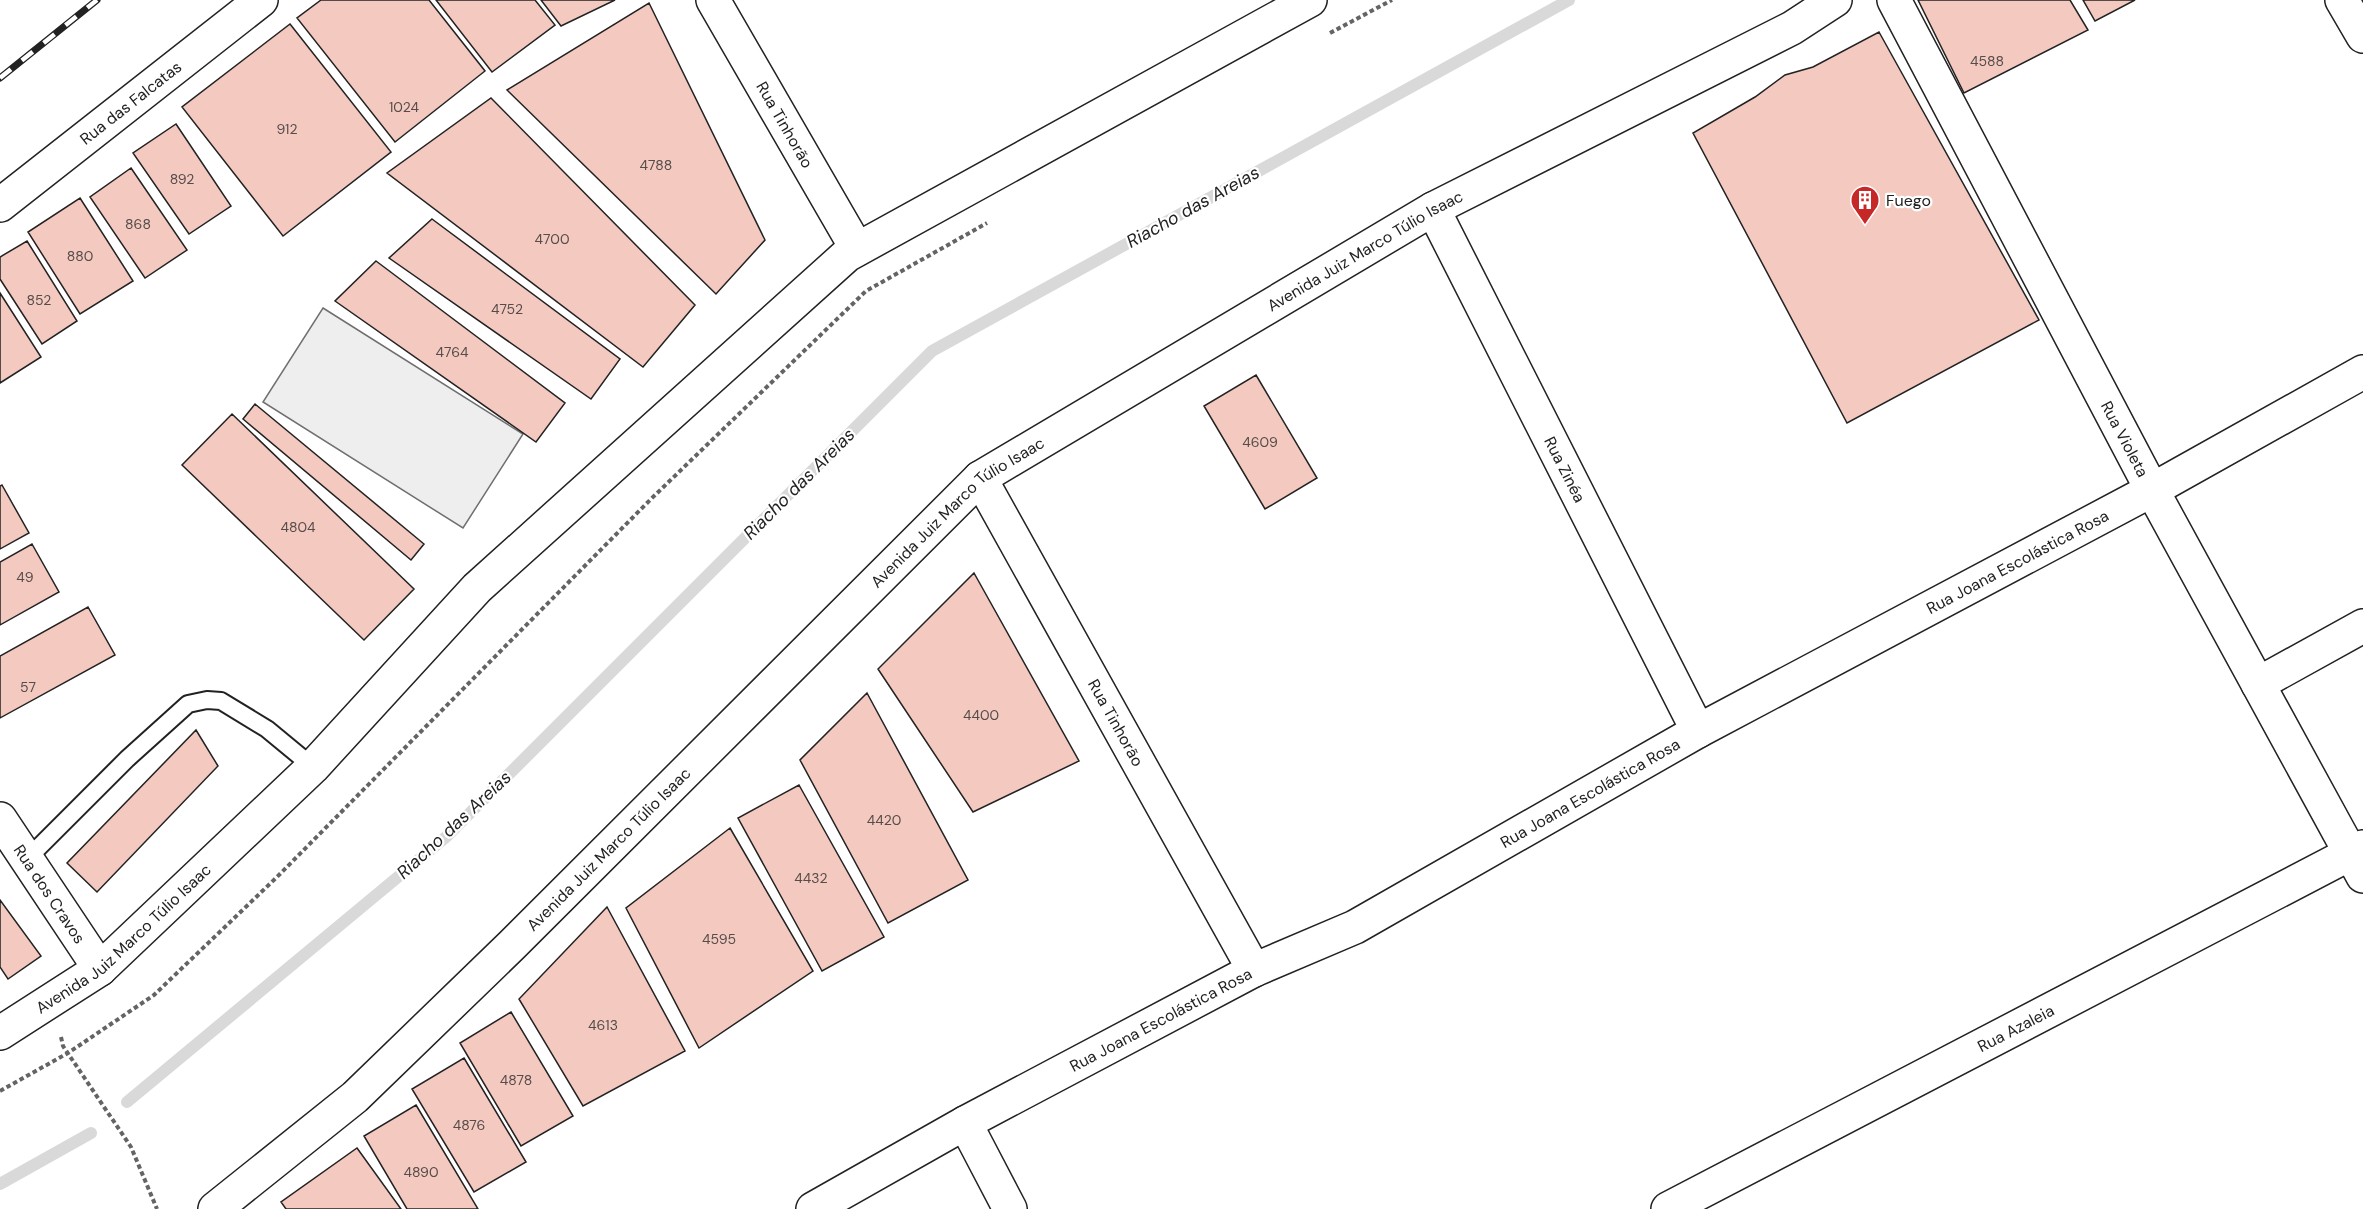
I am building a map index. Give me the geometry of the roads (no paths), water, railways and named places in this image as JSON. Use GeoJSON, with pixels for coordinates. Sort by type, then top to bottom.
{"type":"FeatureCollection","features":[{"type":"Feature","properties":{"kind":"street","name":"Rua das Falcatas"},"geometry":{"type":"LineString","coordinates":[[0,205],[261,0]]}},
{"type":"Feature","properties":{"kind":"street","name":"Rua Tinhorão"},"geometry":{"type":"LineString","coordinates":[[713,0],[858,249]]}},
{"type":"Feature","properties":{"kind":"street","name":"Avenida Juiz Marco Túlio Isaac"},"geometry":{"type":"LineString","coordinates":[[0,1033],[99,969],[314,767],[477,588],[847,255],[1310,0]]}},
{"type":"Feature","properties":{"kind":"street","name":"Avenida Juiz Marco Túlio Isaac"},"geometry":{"type":"LineString","coordinates":[[215,1209],[355,1097],[520,937],[980,478],[1433,209],[1792,28],[1835,0]]}},
{"type":"Feature","properties":{"kind":"street","name":"Rua Violeta"},"geometry":{"type":"LineString","coordinates":[[1894,0],[2152,490],[2258,684],[2359,859]]}},
{"type":"Feature","properties":{"kind":"street"},"geometry":{"type":"LineString","coordinates":[[2342,0],[2363,36]]}},
{"type":"Feature","properties":{"kind":"street","name":"Rua Zinéa"},"geometry":{"type":"LineString","coordinates":[[1433,209],[1698,731]]}},
{"type":"Feature","properties":{"kind":"street","name":"Rua Joana Escolástica Rosa"},"geometry":{"type":"LineString","coordinates":[[813,1209],[965,1124],[1254,970],[1355,927],[1698,731],[2152,490],[2363,372]]}},
{"type":"Feature","properties":{"kind":"street","name":"Rua Tinhorão"},"geometry":{"type":"LineString","coordinates":[[980,478],[1254,970]]}},
{"type":"Feature","properties":{"kind":"street"},"geometry":{"type":"LineString","coordinates":[[2258,684],[2363,626]]}},
{"type":"Feature","properties":{"kind":"street","name":"Rua dos Cravos"},"geometry":{"type":"LineString","coordinates":[[0,819],[99,969]]}},
{"type":"Feature","properties":{"kind":"street","name":"Rua Azaleia"},"geometry":{"type":"LineString","coordinates":[[1668,1209],[2359,859]]}},
{"type":"Feature","properties":{"kind":"street"},"geometry":{"type":"LineString","coordinates":[[965,1124],[1010,1209]]}},
{"type":"Feature","properties":{"kind":"lane"},"geometry":{"type":"LineString","coordinates":[[26,860],[127,759],[188,704],[207,699],[221,701],[267,729],[314,767]]}},
{"type":"Feature","properties":{"kind":"waterway","name":"Riacho das Areias"},"geometry":{"type":"LineString","coordinates":[[127,1102],[446,837],[932,351],[1569,0]]}},
{"type":"Feature","properties":{"kind":"waterway","name":"Riacho das Areias"},"geometry":{"type":"LineString","coordinates":[[0,1184],[91,1133]]}},
{"type":"Feature","properties":{"kind":"railway"},"geometry":{"type":"LineString","coordinates":[[0,78],[97,0]]}},
{"type":"Feature","properties":{"kind":"place","name":"Fuego"},"geometry":{"type":"Point","coordinates":[1865,226]}}]}
